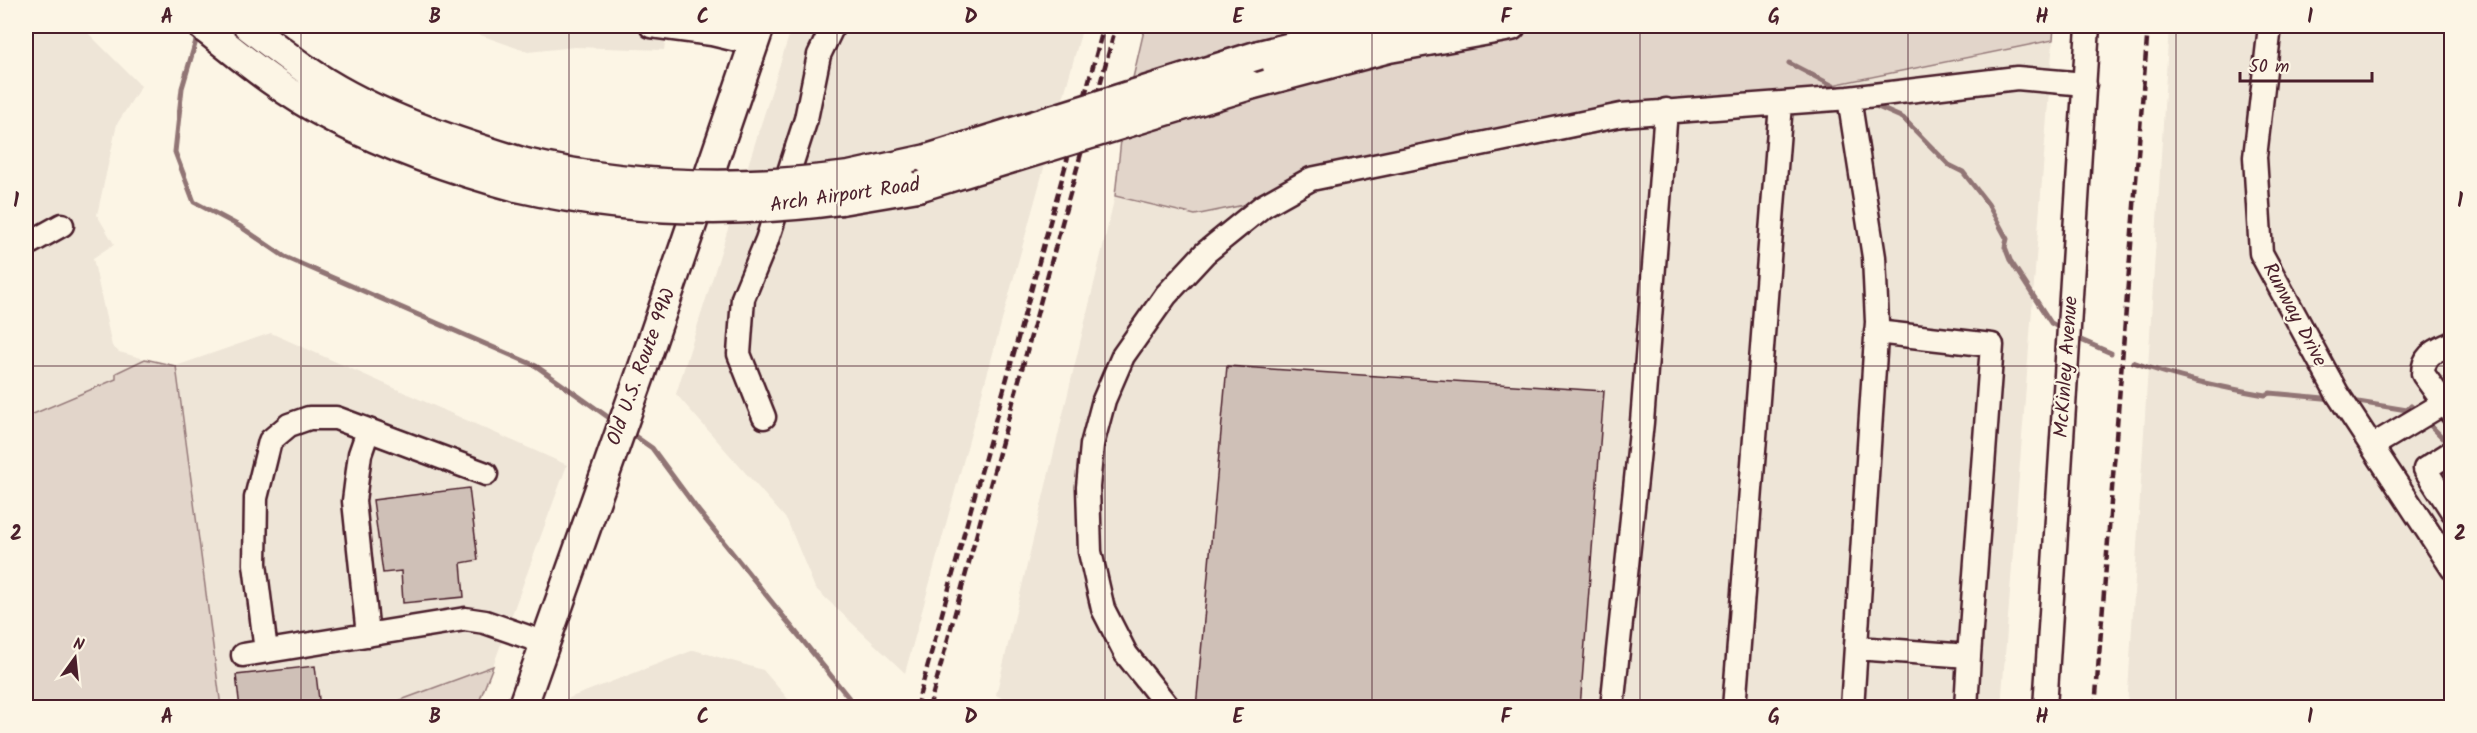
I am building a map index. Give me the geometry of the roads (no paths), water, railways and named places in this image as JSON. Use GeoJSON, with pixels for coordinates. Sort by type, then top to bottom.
{"type":"FeatureCollection","features":[{"type":"Feature","properties":{"kind":"main road","name":"Arch Airport Road"},"geometry":{"type":"LineString","coordinates":[[202,26],[261,73],[332,118],[403,150],[460,171],[521,175]]}},
{"type":"Feature","properties":{"kind":"main road","name":"Arch Airport Road"},"geometry":{"type":"LineString","coordinates":[[248,26],[316,76],[388,114],[461,144],[521,175],[605,203],[723,210],[788,207],[927,159],[1259,55],[1377,26]]}},
{"type":"Feature","properties":{"kind":"main road","name":"Arch Airport Road"},"geometry":{"type":"LineString","coordinates":[[845,188],[918,188],[1250,85],[1389,48],[1511,26]]}},
{"type":"Feature","properties":{"kind":"main road","name":"Old U.S. Route 99W"},"geometry":{"type":"LineString","coordinates":[[522,708],[641,373],[757,35]]}},
{"type":"Feature","properties":{"kind":"street"},"geometry":{"type":"LineString","coordinates":[[651,26],[711,34],[757,35]]}},
{"type":"Feature","properties":{"kind":"street"},"geometry":{"type":"LineString","coordinates":[[764,417],[739,354],[743,298],[767,240],[806,119],[819,55],[833,26]]}},
{"type":"Feature","properties":{"kind":"street","name":"McKinley Avenue"},"geometry":{"type":"LineString","coordinates":[[2045,708],[2088,26]]}},
{"type":"Feature","properties":{"kind":"street","name":"Runway Drive"},"geometry":{"type":"LineString","coordinates":[[2270,26],[2255,157],[2260,253],[2337,393],[2451,568]]}},
{"type":"Feature","properties":{"kind":"street"},"geometry":{"type":"LineString","coordinates":[[1169,708],[1126,654],[1103,609],[1090,552],[1088,487],[1092,445],[1104,400],[1123,356],[1166,295],[1205,253],[1263,206],[1311,179],[1621,115],[1849,98],[2017,78],[2085,84]]}},
{"type":"Feature","properties":{"kind":"street"},"geometry":{"type":"LineString","coordinates":[[1849,98],[1874,257],[1876,332],[1852,708]]}},
{"type":"Feature","properties":{"kind":"street"},"geometry":{"type":"LineString","coordinates":[[1734,708],[1781,104]]}},
{"type":"Feature","properties":{"kind":"street"},"geometry":{"type":"LineString","coordinates":[[1612,708],[1642,422],[1666,110]]}},
{"type":"Feature","properties":{"kind":"street"},"geometry":{"type":"LineString","coordinates":[[26,245],[62,225]]}},
{"type":"Feature","properties":{"kind":"street"},"geometry":{"type":"LineString","coordinates":[[1876,332],[1992,345],[1966,708]]}},
{"type":"Feature","properties":{"kind":"street"},"geometry":{"type":"LineString","coordinates":[[2373,447],[2448,408],[2423,374],[2423,366],[2426,358],[2451,343]]}},
{"type":"Feature","properties":{"kind":"street"},"geometry":{"type":"LineString","coordinates":[[266,651],[255,564],[256,498],[270,441],[289,425],[309,418],[336,418],[486,474]]}},
{"type":"Feature","properties":{"kind":"street"},"geometry":{"type":"LineString","coordinates":[[368,431],[360,454],[354,501],[368,635]]}},
{"type":"Feature","properties":{"kind":"street"},"geometry":{"type":"LineString","coordinates":[[2451,452],[2425,469],[2451,511]]}},
{"type":"Feature","properties":{"kind":"street"},"geometry":{"type":"LineString","coordinates":[[243,655],[465,619],[485,622],[545,643]]}},
{"type":"Feature","properties":{"kind":"street"},"geometry":{"type":"LineString","coordinates":[[1856,648],[1970,656]]}},
{"type":"Feature","properties":{"kind":"waterway"},"geometry":{"type":"LineString","coordinates":[[198,34],[182,88],[175,152],[194,202],[241,227],[285,257],[536,366],[615,422]]}},
{"type":"Feature","properties":{"kind":"waterway"},"geometry":{"type":"LineString","coordinates":[[1789,63],[1841,90]]}},
{"type":"Feature","properties":{"kind":"waterway"},"geometry":{"type":"LineString","coordinates":[[1871,104],[1903,118],[1949,165],[1963,172],[1988,204],[2007,239],[2005,247],[2010,260],[2051,323],[2064,330]]}},
{"type":"Feature","properties":{"kind":"waterway"},"geometry":{"type":"LineString","coordinates":[[2074,337],[2111,353]]}},
{"type":"Feature","properties":{"kind":"waterway"},"geometry":{"type":"LineString","coordinates":[[2133,362],[2182,377],[2248,392],[2334,399]]}},
{"type":"Feature","properties":{"kind":"waterway"},"geometry":{"type":"LineString","coordinates":[[2352,401],[2407,410],[2411,406],[2418,413]]}},
{"type":"Feature","properties":{"kind":"waterway"},"geometry":{"type":"LineString","coordinates":[[2425,420],[2443,438]]}},
{"type":"Feature","properties":{"kind":"waterway"},"geometry":{"type":"LineString","coordinates":[[629,432],[652,448],[697,509],[857,708]]}},
{"type":"Feature","properties":{"kind":"railway"},"geometry":{"type":"LineString","coordinates":[[916,708],[1104,26]]}},
{"type":"Feature","properties":{"kind":"railway"},"geometry":{"type":"LineString","coordinates":[[929,708],[1116,26]]}},
{"type":"Feature","properties":{"kind":"railway"},"geometry":{"type":"LineString","coordinates":[[2095,708],[2148,26]]}}]}
